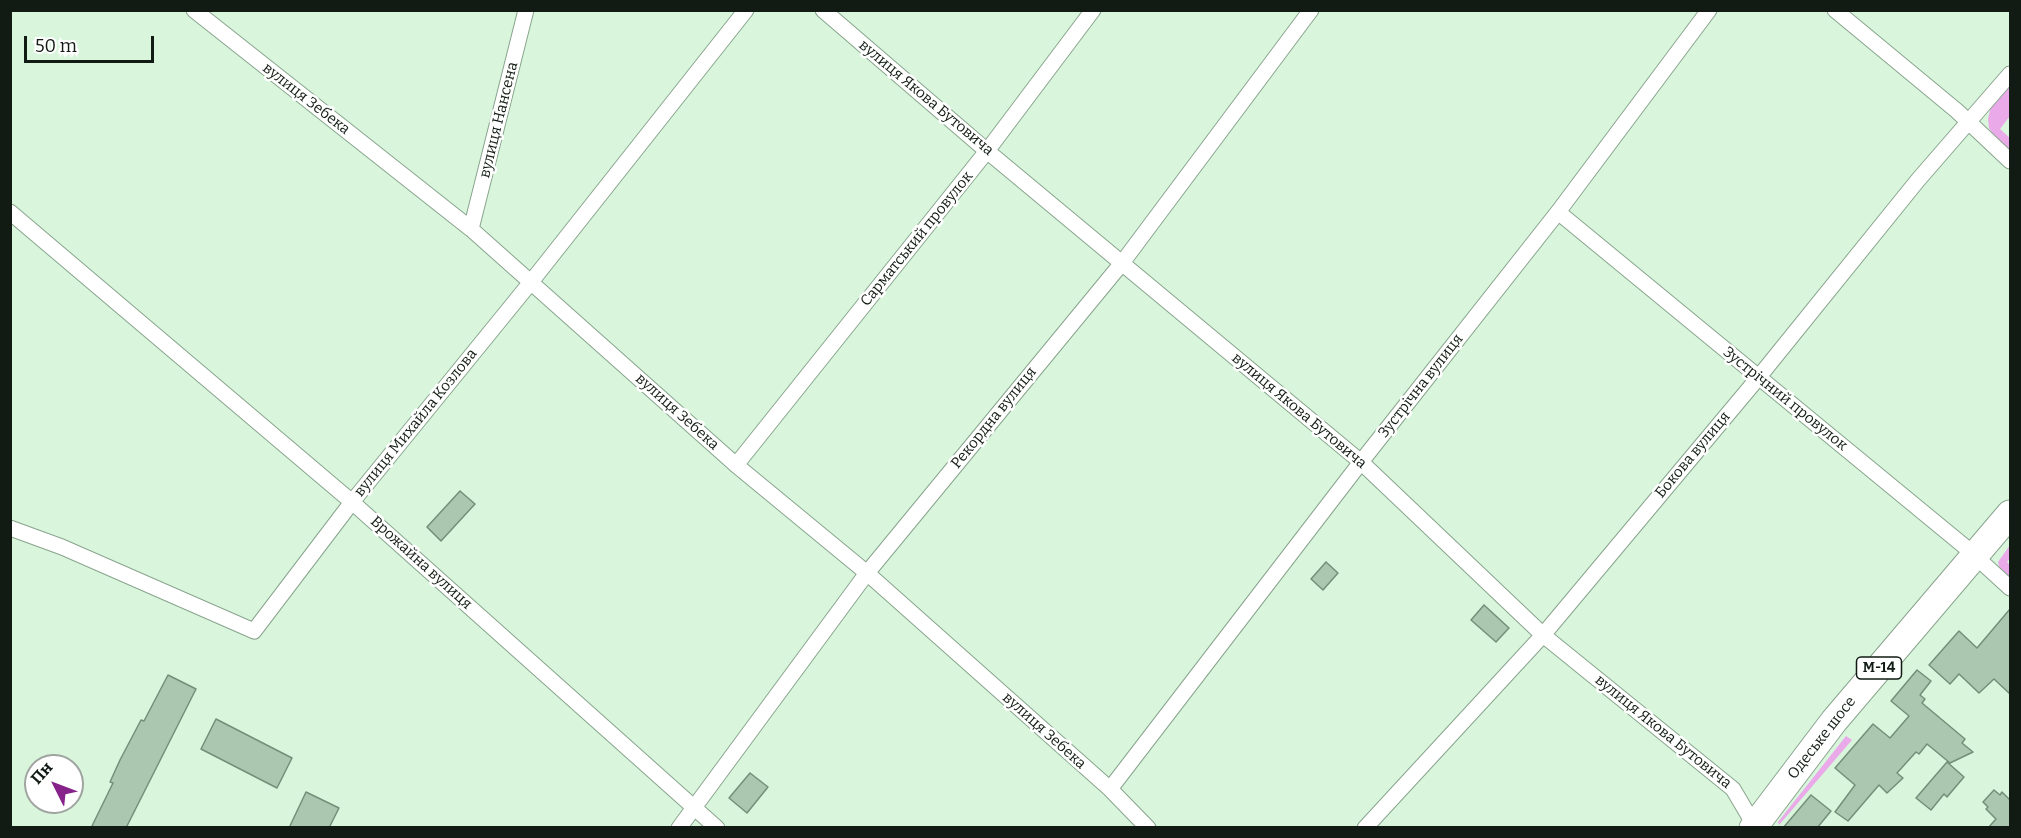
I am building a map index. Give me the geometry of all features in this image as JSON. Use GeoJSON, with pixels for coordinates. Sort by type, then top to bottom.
{"type":"FeatureCollection","features":[{"type":"Feature","properties":{"kind":"highway","name":"Одеське шосе"},"geometry":{"type":"LineString","coordinates":[[1755,827],[1834,721],[2010,514]]}},
{"type":"Feature","properties":{"kind":"street","name":"вулиця Зебека"},"geometry":{"type":"LineString","coordinates":[[194,10],[471,229],[736,465],[867,573],[1110,789],[1148,828]]}},
{"type":"Feature","properties":{"kind":"street","name":"вулиця Нансена"},"geometry":{"type":"LineString","coordinates":[[471,229],[526,10]]}},
{"type":"Feature","properties":{"kind":"street","name":"вулиця Михайла Козлова"},"geometry":{"type":"LineString","coordinates":[[10,528],[62,547],[254,631],[352,501],[531,282],[746,10]]}},
{"type":"Feature","properties":{"kind":"street","name":"вулиця Якова Бутовича"},"geometry":{"type":"LineString","coordinates":[[823,10],[987,151],[1361,462],[1543,635],[1733,789],[1755,827]]}},
{"type":"Feature","properties":{"kind":"street","name":"Сарматський провулок"},"geometry":{"type":"LineString","coordinates":[[736,465],[987,151],[1093,10]]}},
{"type":"Feature","properties":{"kind":"street","name":"Рекордна вулиця"},"geometry":{"type":"LineString","coordinates":[[680,828],[867,573],[1122,263],[1311,10]]}},
{"type":"Feature","properties":{"kind":"street","name":"Зустрічна вулиця"},"geometry":{"type":"LineString","coordinates":[[1110,789],[1361,462],[1558,212],[1709,10]]}},
{"type":"Feature","properties":{"kind":"street"},"geometry":{"type":"LineString","coordinates":[[1835,10],[1969,122],[2010,161]]}},
{"type":"Feature","properties":{"kind":"street","name":"Бокова вулиця"},"geometry":{"type":"LineString","coordinates":[[1365,828],[1543,635],[1758,378],[1918,180],[2010,74]]}},
{"type":"Feature","properties":{"kind":"street","name":"Врожайна вулиця"},"geometry":{"type":"LineString","coordinates":[[10,212],[352,501],[717,828]]}},
{"type":"Feature","properties":{"kind":"street","name":"Зустрічний провулок"},"geometry":{"type":"LineString","coordinates":[[1558,212],[1975,556],[2010,588]]}},
{"type":"Feature","properties":{"kind":"shaded area"},"geometry":{"type":"Polygon","coordinates":[[[2010,83],[2010,116],[2000,129],[2010,138],[2008,149],[1994,136],[1989,128],[1988,119],[1991,106],[2010,83]]]}},
{"type":"Feature","properties":{"kind":"shaded area"},"geometry":{"type":"Polygon","coordinates":[[[2010,545],[2010,558],[2007,562],[2010,565],[2010,579],[2000,570],[1998,562],[2010,545]]]}},
{"type":"Feature","properties":{"kind":"shaded area"},"geometry":{"type":"Polygon","coordinates":[[[1846,736],[1852,740],[1779,825],[1778,822],[1846,736]]]}},
{"type":"Feature","properties":{"kind":"building"},"geometry":{"type":"Polygon","coordinates":[[[460,491],[475,504],[441,541],[427,527],[460,491]]]}},
{"type":"Feature","properties":{"kind":"building"},"geometry":{"type":"Polygon","coordinates":[[[1326,562],[1338,573],[1323,590],[1311,579],[1326,562]]]}},
{"type":"Feature","properties":{"kind":"building"},"geometry":{"type":"Polygon","coordinates":[[[1484,605],[1509,628],[1496,642],[1471,620],[1484,605]]]}},
{"type":"Feature","properties":{"kind":"building"},"geometry":{"type":"Polygon","coordinates":[[[2010,609],[2010,694],[1994,679],[1979,693],[1959,674],[1950,684],[1929,665],[1959,631],[1977,648],[2010,609]]]}},
{"type":"Feature","properties":{"kind":"building"},"geometry":{"type":"Polygon","coordinates":[[[1917,670],[1931,681],[1920,695],[1925,699],[1922,703],[1965,739],[1962,743],[1973,752],[1950,763],[1927,744],[1919,754],[1916,752],[1897,773],[1903,778],[1887,793],[1879,785],[1848,821],[1835,812],[1855,785],[1835,768],[1873,724],[1890,738],[1909,716],[1891,701],[1917,670]]]}},
{"type":"Feature","properties":{"kind":"building"},"geometry":{"type":"Polygon","coordinates":[[[168,675],[196,689],[126,828],[91,828],[113,783],[110,782],[120,760],[168,675]]]}},
{"type":"Feature","properties":{"kind":"building"},"geometry":{"type":"Polygon","coordinates":[[[216,719],[292,758],[277,788],[201,749],[216,719]]]}},
{"type":"Feature","properties":{"kind":"building"},"geometry":{"type":"Polygon","coordinates":[[[1947,762],[1964,777],[1947,797],[1944,794],[1931,810],[1916,798],[1947,762]]]}},
{"type":"Feature","properties":{"kind":"building"},"geometry":{"type":"Polygon","coordinates":[[[750,773],[768,787],[747,813],[729,798],[750,773]]]}},
{"type":"Feature","properties":{"kind":"building"},"geometry":{"type":"Polygon","coordinates":[[[1994,790],[2000,795],[2002,792],[2010,800],[2010,828],[1988,828],[1996,819],[1986,809],[1988,807],[1983,802],[1994,790]]]}},
{"type":"Feature","properties":{"kind":"building"},"geometry":{"type":"Polygon","coordinates":[[[306,792],[339,808],[329,828],[289,828],[306,792]]]}},
{"type":"Feature","properties":{"kind":"building"},"geometry":{"type":"Polygon","coordinates":[[[1811,795],[1831,811],[1817,828],[1783,828],[1811,795]]]}}]}
